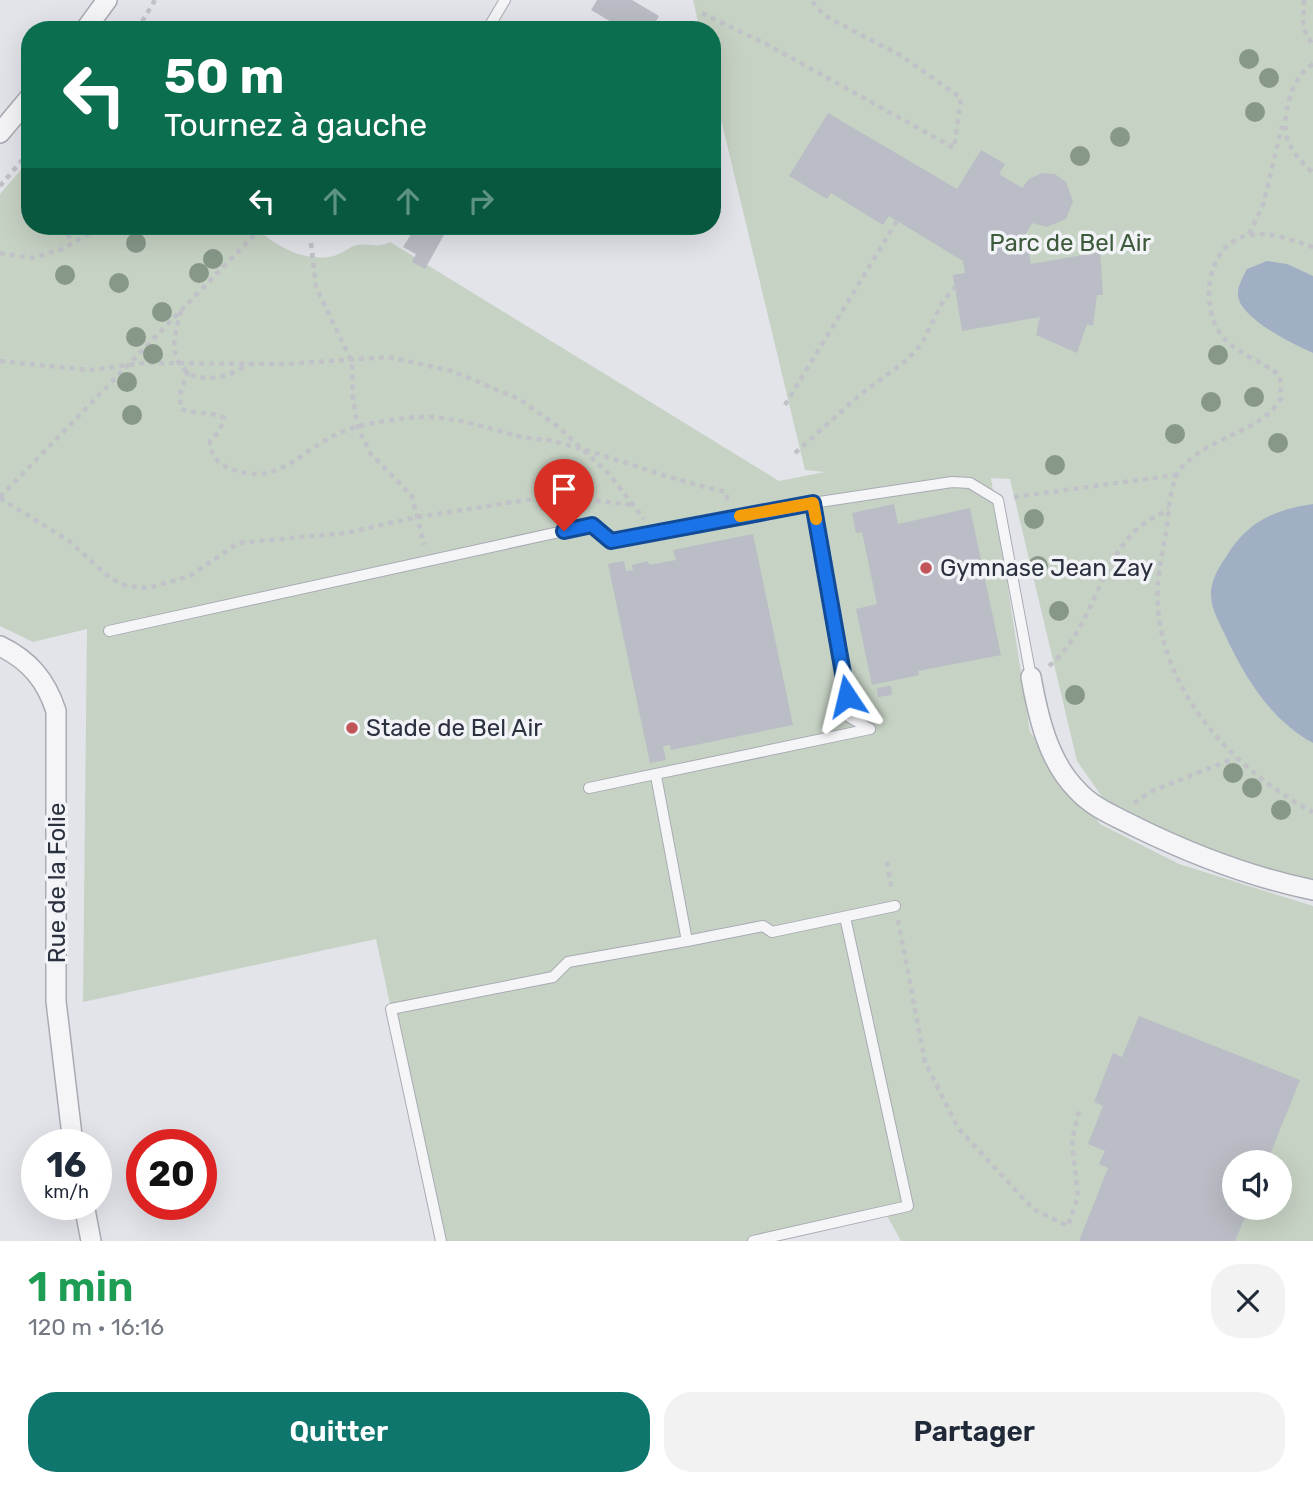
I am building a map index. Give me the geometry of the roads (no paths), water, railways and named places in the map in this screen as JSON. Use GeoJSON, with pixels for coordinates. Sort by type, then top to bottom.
{"type":"FeatureCollection","features":[{"type":"Feature","properties":{"kind":"street"},"geometry":{"type":"LineString","coordinates":[[92,21],[107,0]]}},
{"type":"Feature","properties":{"kind":"street"},"geometry":{"type":"LineString","coordinates":[[0,133],[21,108]]}},
{"type":"Feature","properties":{"kind":"street","name":"Rue de la Folie"},"geometry":{"type":"LineString","coordinates":[[0,646],[32,667],[48,686],[56,711],[56,1001],[72,1129]]}},
{"type":"Feature","properties":{"kind":"street"},"geometry":{"type":"LineString","coordinates":[[1031,677],[1049,745],[1061,771],[1093,806],[1244,874],[1313,890]]}},
{"type":"Feature","properties":{"kind":"street"},"geometry":{"type":"LineString","coordinates":[[87,1220],[91,1241]]}},
{"type":"Feature","properties":{"kind":"lane"},"geometry":{"type":"LineString","coordinates":[[493,21],[505,0]]}},
{"type":"Feature","properties":{"kind":"lane"},"geometry":{"type":"LineString","coordinates":[[109,631],[592,525],[611,541],[813,503],[953,482],[970,483],[998,499],[1031,677]]}},
{"type":"Feature","properties":{"kind":"lane"},"geometry":{"type":"LineString","coordinates":[[589,788],[870,729],[849,716],[813,503]]}},
{"type":"Feature","properties":{"kind":"lane"},"geometry":{"type":"LineString","coordinates":[[656,776],[687,941]]}},
{"type":"Feature","properties":{"kind":"lane"},"geometry":{"type":"LineString","coordinates":[[441,1241],[391,1009],[553,977],[568,962],[763,926],[772,932],[895,906]]}},
{"type":"Feature","properties":{"kind":"lane"},"geometry":{"type":"LineString","coordinates":[[753,1241],[908,1206],[845,917]]}},
{"type":"Feature","properties":{"kind":"water"},"geometry":{"type":"Polygon","coordinates":[[[1267,261],[1287,264],[1313,276],[1313,353],[1269,330],[1241,305],[1238,289],[1247,269],[1267,261]]]}},
{"type":"Feature","properties":{"kind":"water"},"geometry":{"type":"Polygon","coordinates":[[[1313,504],[1313,743],[1284,722],[1251,683],[1218,620],[1211,591],[1223,561],[1252,526],[1273,514],[1313,504]]]}},
{"type":"Feature","properties":{"kind":"place","name":"Gymnase Jean Zay"},"geometry":{"type":"Point","coordinates":[926,568]}},
{"type":"Feature","properties":{"kind":"place","name":"Stade de Bel Air"},"geometry":{"type":"Point","coordinates":[352,728]}},
{"type":"Feature","properties":{"kind":"park label","name":"Parc de Bel Air"},"geometry":{"type":"Point","coordinates":[1070,243]}}]}
